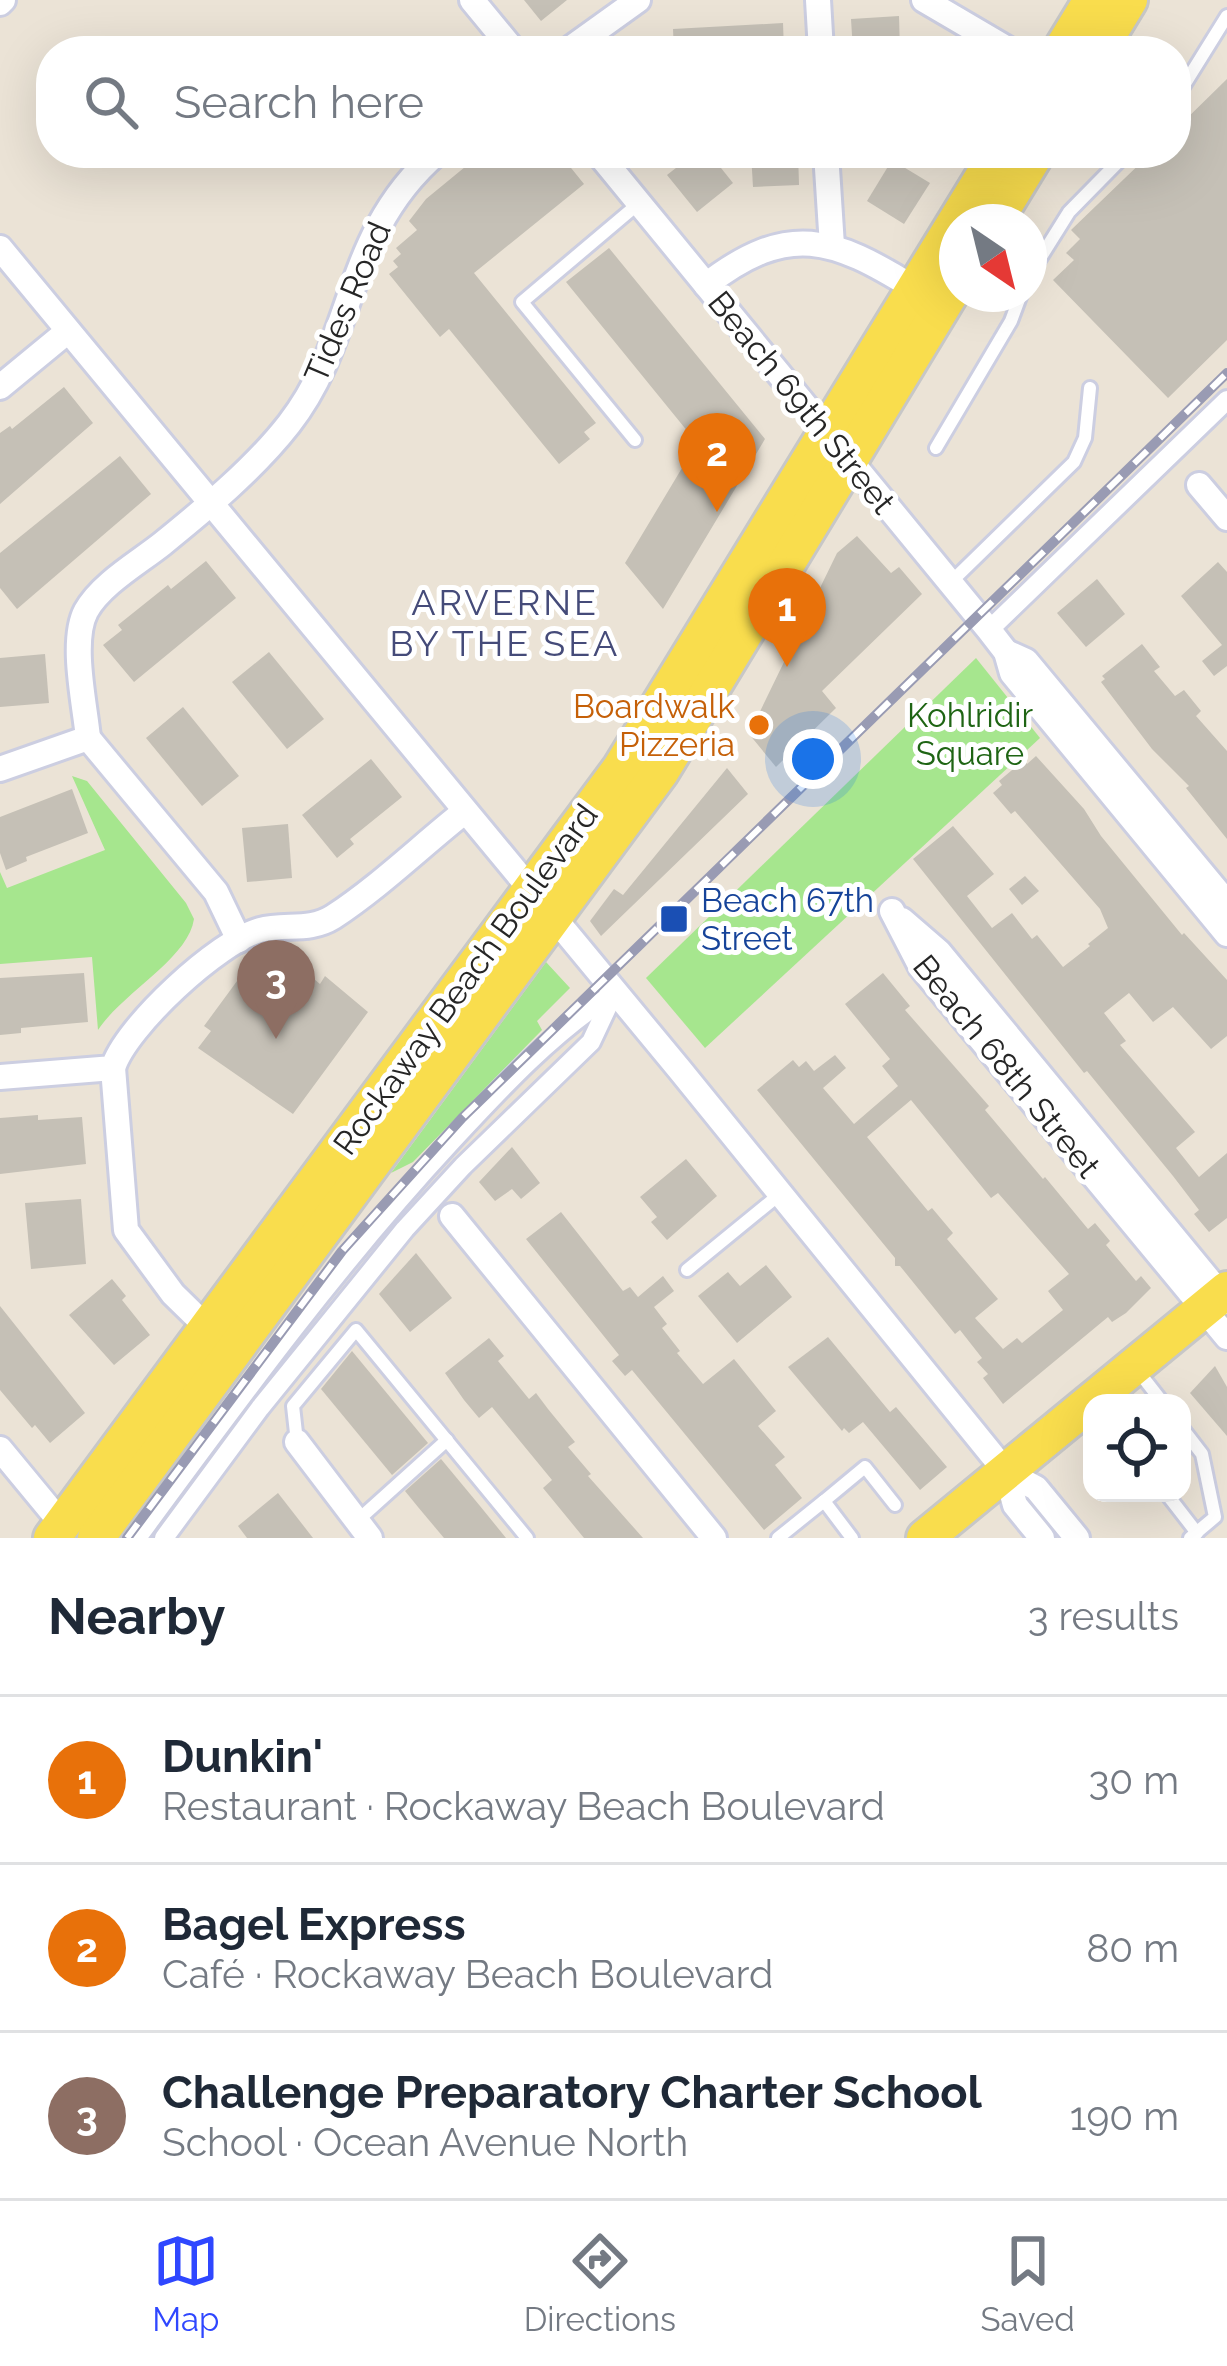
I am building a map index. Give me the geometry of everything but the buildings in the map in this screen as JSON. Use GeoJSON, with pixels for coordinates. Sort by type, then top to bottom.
{"type":"FeatureCollection","features":[{"type":"Feature","properties":{"kind":"main road"},"geometry":{"type":"LineString","coordinates":[[1070,36],[1092,0]]}},
{"type":"Feature","properties":{"kind":"main road"},"geometry":{"type":"LineString","coordinates":[[1107,36],[1129,0]]}},
{"type":"Feature","properties":{"kind":"main road","name":"Rockaway Beach Boulevard"},"geometry":{"type":"LineString","coordinates":[[70,1533],[220,1340],[542,906],[648,790],[694,687],[838,445],[914,289],[989,168]]}},
{"type":"Feature","properties":{"kind":"main road"},"geometry":{"type":"LineString","coordinates":[[1005,204],[1027,168]]}},
{"type":"Feature","properties":{"kind":"main road","name":"Rockaway Beach Boulevard"},"geometry":{"type":"LineString","coordinates":[[838,445],[939,307]]}},
{"type":"Feature","properties":{"kind":"main road"},"geometry":{"type":"LineString","coordinates":[[926,1538],[1134,1366],[1221,1306]]}},
{"type":"Feature","properties":{"kind":"street"},"geometry":{"type":"LineString","coordinates":[[472,0],[502,36]]}},
{"type":"Feature","properties":{"kind":"street"},"geometry":{"type":"LineString","coordinates":[[589,36],[638,0]]}},
{"type":"Feature","properties":{"kind":"street"},"geometry":{"type":"LineString","coordinates":[[818,0],[820,36]]}},
{"type":"Feature","properties":{"kind":"street"},"geometry":{"type":"LineString","coordinates":[[924,0],[986,36]]}},
{"type":"Feature","properties":{"kind":"street","name":"Tides Road"},"geometry":{"type":"LineString","coordinates":[[88,738],[79,644],[86,611],[274,442],[296,415],[321,370],[379,221],[398,190],[421,168]]}},
{"type":"Feature","properties":{"kind":"street","name":"Beach 69th Street"},"geometry":{"type":"LineString","coordinates":[[610,168],[1006,652],[1012,674],[1227,934]]}},
{"type":"Feature","properties":{"kind":"street"},"geometry":{"type":"LineString","coordinates":[[827,168],[832,246]]}},
{"type":"Feature","properties":{"kind":"street"},"geometry":{"type":"LineString","coordinates":[[706,285],[738,262],[764,251],[803,244],[859,254],[914,289]]}},
{"type":"Feature","properties":{"kind":"street"},"geometry":{"type":"LineString","coordinates":[[0,248],[1006,1472],[1036,1488],[1077,1538]]}},
{"type":"Feature","properties":{"kind":"street"},"geometry":{"type":"LineString","coordinates":[[0,387],[68,331]]}},
{"type":"Feature","properties":{"kind":"street"},"geometry":{"type":"LineString","coordinates":[[988,630],[1227,400]]}},
{"type":"Feature","properties":{"kind":"street"},"geometry":{"type":"LineString","coordinates":[[1199,484],[1227,518]]}},
{"type":"Feature","properties":{"kind":"street","name":"Beach 69th Street"},"geometry":{"type":"LineString","coordinates":[[1006,652],[1026,661],[1227,903]]}},
{"type":"Feature","properties":{"kind":"street"},"geometry":{"type":"LineString","coordinates":[[0,769],[88,738],[221,899],[239,940]]}},
{"type":"Feature","properties":{"kind":"street"},"geometry":{"type":"LineString","coordinates":[[220,1340],[172,1294],[126,1230],[113,1068],[120,1049],[141,1019],[239,940],[264,929],[305,927],[327,920],[464,812]]}},
{"type":"Feature","properties":{"kind":"street","name":"Beach 68th Street"},"geometry":{"type":"LineString","coordinates":[[892,910],[939,952],[1221,1306],[921,967],[892,910]]}},
{"type":"Feature","properties":{"kind":"street"},"geometry":{"type":"LineString","coordinates":[[137,1538],[276,1349],[390,1209],[571,1021],[614,992]]}},
{"type":"Feature","properties":{"kind":"street"},"geometry":{"type":"LineString","coordinates":[[164,1538],[272,1392],[405,1229],[591,1042],[614,992]]}},
{"type":"Feature","properties":{"kind":"street"},"geometry":{"type":"LineString","coordinates":[[0,1077],[113,1068]]}},
{"type":"Feature","properties":{"kind":"street"},"geometry":{"type":"LineString","coordinates":[[452,1216],[714,1538]]}},
{"type":"Feature","properties":{"kind":"street"},"geometry":{"type":"LineString","coordinates":[[297,1442],[364,1530]]}},
{"type":"Feature","properties":{"kind":"street"},"geometry":{"type":"LineString","coordinates":[[0,1449],[70,1533]]}},
{"type":"Feature","properties":{"kind":"street"},"geometry":{"type":"LineString","coordinates":[[1006,1472],[1015,1505],[1042,1538]]}},
{"type":"Feature","properties":{"kind":"lane"},"geometry":{"type":"LineString","coordinates":[[1191,74],[1227,16]]}},
{"type":"Feature","properties":{"kind":"lane"},"geometry":{"type":"LineString","coordinates":[[1047,247],[1069,212],[1112,168]]}},
{"type":"Feature","properties":{"kind":"lane"},"geometry":{"type":"LineString","coordinates":[[635,440],[522,302],[639,203]]}},
{"type":"Feature","properties":{"kind":"lane"},"geometry":{"type":"LineString","coordinates":[[936,448],[1015,312]]}},
{"type":"Feature","properties":{"kind":"lane"},"geometry":{"type":"LineString","coordinates":[[950,583],[1078,455],[1085,438],[1090,388]]}},
{"type":"Feature","properties":{"kind":"lane"},"geometry":{"type":"LineString","coordinates":[[687,1270],[780,1194]]}},
{"type":"Feature","properties":{"kind":"lane"},"geometry":{"type":"LineString","coordinates":[[297,1442],[292,1406],[356,1330],[527,1538]]}},
{"type":"Feature","properties":{"kind":"lane"},"geometry":{"type":"LineString","coordinates":[[1134,1366],[1155,1394]]}},
{"type":"Feature","properties":{"kind":"lane"},"geometry":{"type":"LineString","coordinates":[[364,1530],[447,1440]]}},
{"type":"Feature","properties":{"kind":"lane"},"geometry":{"type":"LineString","coordinates":[[1172,1502],[1194,1535],[1215,1516],[1202,1454],[1191,1440]]}},
{"type":"Feature","properties":{"kind":"lane"},"geometry":{"type":"LineString","coordinates":[[778,1538],[865,1467],[895,1505]]}},
{"type":"Feature","properties":{"kind":"lane"},"geometry":{"type":"LineString","coordinates":[[824,1502],[852,1538]]}},
{"type":"Feature","properties":{"kind":"green space","name":"Kohlridir Square"},"geometry":{"type":"Polygon","coordinates":[[[976,658],[1040,738],[705,1048],[646,978],[976,658]]]}},
{"type":"Feature","properties":{"kind":"green space"},"geometry":{"type":"Polygon","coordinates":[[[72,776],[87,781],[194,919],[168,962],[98,1030],[92,957],[0,964],[0,872],[7,888],[105,850],[72,776]]]}},
{"type":"Feature","properties":{"kind":"green space"},"geometry":{"type":"Polygon","coordinates":[[[546,962],[570,988],[537,1021],[542,1030],[413,1162],[391,1173],[546,962]]]}},
{"type":"Feature","properties":{"kind":"railway"},"geometry":{"type":"LineString","coordinates":[[127,1538],[342,1251],[462,1118],[1227,373]]}},
{"type":"Feature","properties":{"kind":"place","name":"Bagel Express"},"geometry":{"type":"Point","coordinates":[717,512]}},
{"type":"Feature","properties":{"kind":"place","name":"Dunkin'"},"geometry":{"type":"Point","coordinates":[787,667]}},
{"type":"Feature","properties":{"kind":"place","name":"Boardwalk Pizzeria"},"geometry":{"type":"Point","coordinates":[759,725]}},
{"type":"Feature","properties":{"kind":"place","name":"Beach 67th Street"},"geometry":{"type":"Point","coordinates":[674,919]}},
{"type":"Feature","properties":{"kind":"place","name":"Challenge Preparatory Charter School"},"geometry":{"type":"Point","coordinates":[276,1039]}},
{"type":"Feature","properties":{"kind":"district","name":"ARVERNE BY THE SEA"},"geometry":{"type":"Point","coordinates":[505,622]}}]}
